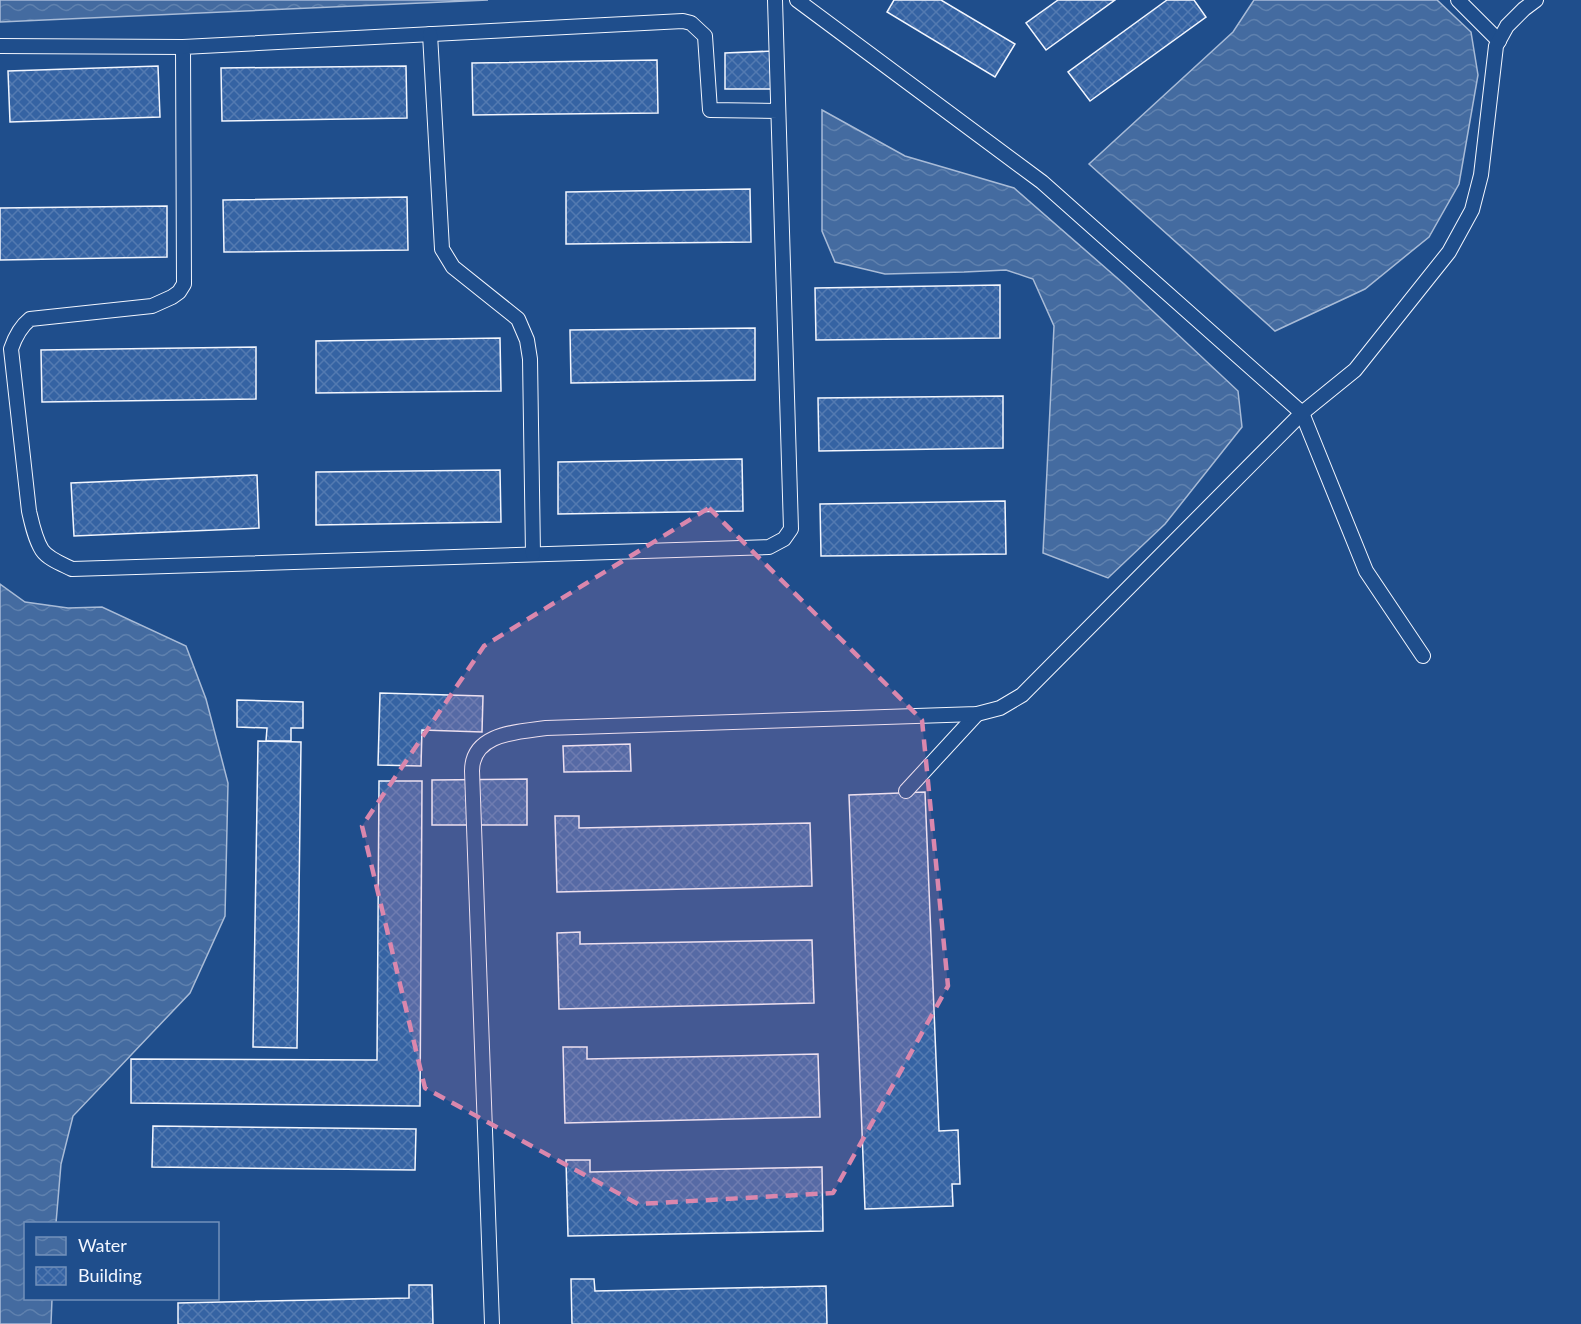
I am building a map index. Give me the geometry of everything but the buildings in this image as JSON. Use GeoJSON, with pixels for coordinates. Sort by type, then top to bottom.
{"type":"FeatureCollection","features":[{"type":"Feature","properties":{"kind":"lane"},"geometry":{"type":"LineString","coordinates":[[183,47],[184,284],[172,297],[152,306],[30,319],[18,332],[11,350],[29,512],[42,550],[56,561],[72,568],[769,547],[784,539],[791,529],[775,0]]}},
{"type":"Feature","properties":{"kind":"lane"},"geometry":{"type":"LineString","coordinates":[[797,0],[1042,182],[1302,413],[1366,571],[1422,656]]}},
{"type":"Feature","properties":{"kind":"lane"},"geometry":{"type":"LineString","coordinates":[[1458,0],[1499,40]]}},
{"type":"Feature","properties":{"kind":"lane"},"geometry":{"type":"LineString","coordinates":[[492,1324],[472,771],[472,761],[475,755],[485,744],[504,734],[546,728],[977,714],[1000,708],[1022,695],[1302,413],[1355,370],[1449,252],[1472,210],[1481,176],[1496,46],[1507,26],[1536,0]]}},
{"type":"Feature","properties":{"kind":"lane"},"geometry":{"type":"LineString","coordinates":[[0,46],[183,47],[683,21],[696,27],[705,36],[710,110],[778,111]]}},
{"type":"Feature","properties":{"kind":"lane"},"geometry":{"type":"LineString","coordinates":[[430,34],[442,249],[453,267],[518,319],[527,340],[530,359],[533,554]]}},
{"type":"Feature","properties":{"kind":"lane"},"geometry":{"type":"LineString","coordinates":[[906,791],[977,714]]}},
{"type":"Feature","properties":{"kind":"highlighted area"},"geometry":{"type":"Polygon","coordinates":[[[709,508],[922,720],[948,986],[833,1193],[638,1204],[425,1088],[362,826],[484,646],[709,508]]]}},
{"type":"Feature","properties":{"kind":"water"},"geometry":{"type":"Polygon","coordinates":[[[0,0],[488,0],[0,22],[0,0]]]}},
{"type":"Feature","properties":{"kind":"water"},"geometry":{"type":"Polygon","coordinates":[[[1254,0],[1437,0],[1471,32],[1478,75],[1459,184],[1429,237],[1365,289],[1275,331],[1089,164],[1233,32],[1254,0]]]}},
{"type":"Feature","properties":{"kind":"water"},"geometry":{"type":"Polygon","coordinates":[[[822,110],[905,156],[1014,188],[1124,284],[1238,391],[1242,427],[1165,524],[1108,578],[1043,553],[1054,326],[1033,279],[1006,270],[885,274],[835,262],[822,231],[822,110]]]}},
{"type":"Feature","properties":{"kind":"water"},"geometry":{"type":"Polygon","coordinates":[[[0,584],[25,602],[68,608],[102,607],[186,646],[206,699],[228,783],[225,916],[190,993],[73,1116],[61,1164],[56,1222],[24,1222],[24,1300],[52,1300],[51,1324],[0,1324],[0,584]]]}}]}
